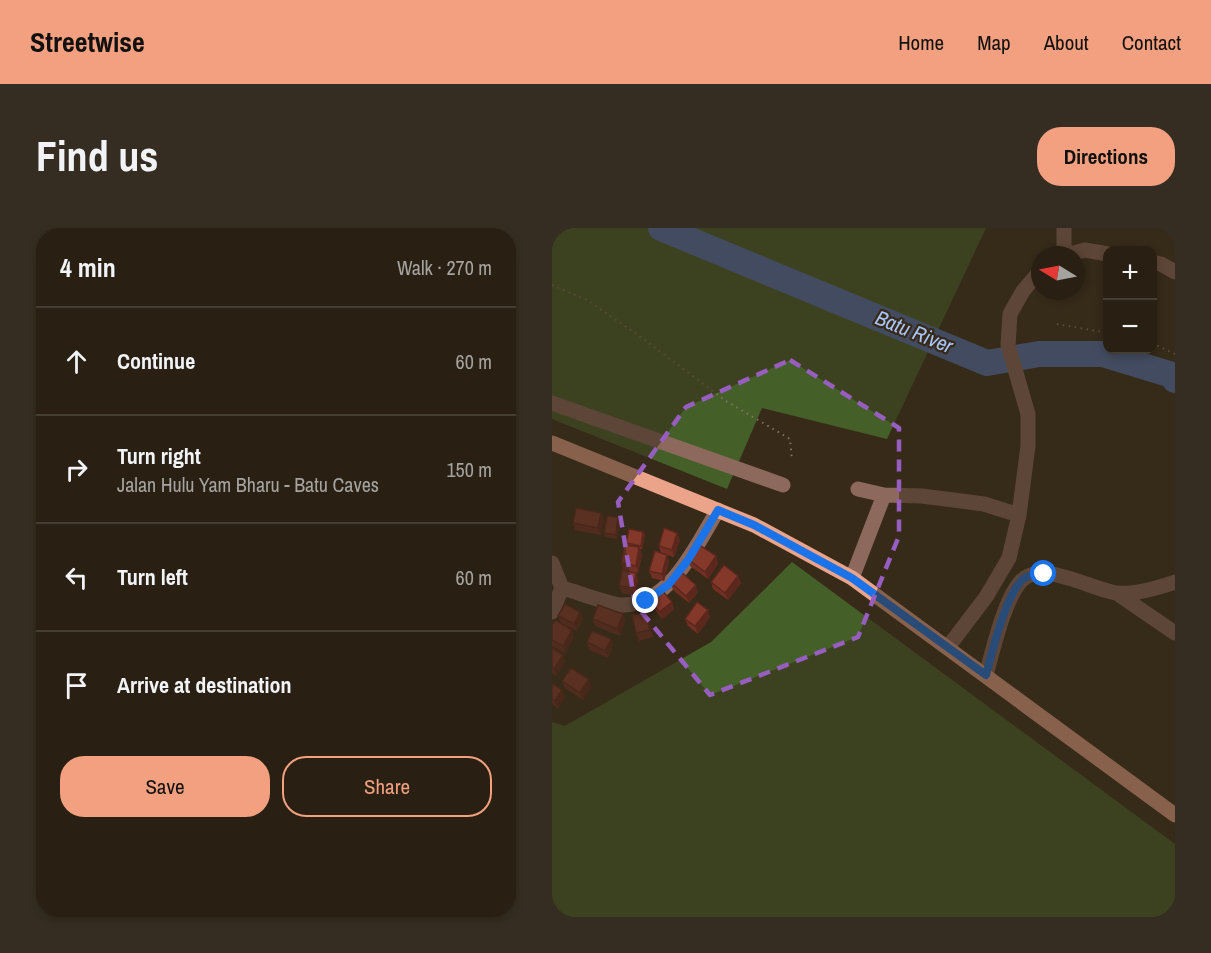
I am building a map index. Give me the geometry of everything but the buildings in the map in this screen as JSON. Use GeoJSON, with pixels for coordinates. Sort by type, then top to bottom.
{"type":"FeatureCollection","features":[{"type":"Feature","properties":{"kind":"main road"},"geometry":{"type":"LineString","coordinates":[[552,443],[754,525],[852,578],[1175,815]]}},
{"type":"Feature","properties":{"kind":"street"},"geometry":{"type":"LineString","coordinates":[[1064,228],[1065,246]]}},
{"type":"Feature","properties":{"kind":"street"},"geometry":{"type":"LineString","coordinates":[[1085,250],[1103,253]]}},
{"type":"Feature","properties":{"kind":"street"},"geometry":{"type":"LineString","coordinates":[[1157,263],[1175,272]]}},
{"type":"Feature","properties":{"kind":"street"},"geometry":{"type":"LineString","coordinates":[[948,647],[986,597],[1009,558],[1019,515],[1028,446],[1028,414],[1008,345],[1010,314],[1031,282]]}},
{"type":"Feature","properties":{"kind":"street"},"geometry":{"type":"LineString","coordinates":[[552,403],[783,485]]}},
{"type":"Feature","properties":{"kind":"street"},"geometry":{"type":"LineString","coordinates":[[858,489],[884,495],[922,496],[984,504],[1019,515]]}},
{"type":"Feature","properties":{"kind":"street"},"geometry":{"type":"LineString","coordinates":[[852,578],[884,495]]}},
{"type":"Feature","properties":{"kind":"street"},"geometry":{"type":"LineString","coordinates":[[562,588],[623,606],[646,601],[669,584],[688,560],[718,510]]}},
{"type":"Feature","properties":{"kind":"street"},"geometry":{"type":"LineString","coordinates":[[552,563],[562,588],[552,612]]}},
{"type":"Feature","properties":{"kind":"street"},"geometry":{"type":"LineString","coordinates":[[986,675],[1005,612],[1016,588],[1026,577],[1035,574],[1053,574],[1118,594],[1175,633]]}},
{"type":"Feature","properties":{"kind":"street"},"geometry":{"type":"LineString","coordinates":[[1118,594],[1156,588],[1175,582]]}},
{"type":"Feature","properties":{"kind":"path"},"geometry":{"type":"LineString","coordinates":[[552,285],[587,300],[726,401],[790,438],[792,460]]}},
{"type":"Feature","properties":{"kind":"path"},"geometry":{"type":"LineString","coordinates":[[1057,324],[1103,332]]}},
{"type":"Feature","properties":{"kind":"path"},"geometry":{"type":"LineString","coordinates":[[1157,345],[1175,354]]}},
{"type":"Feature","properties":{"kind":"highlighted area"},"geometry":{"type":"Polygon","coordinates":[[[790,360],[899,428],[899,536],[858,637],[710,695],[635,604],[618,502],[686,407],[790,360]]]}},
{"type":"Feature","properties":{"kind":"green space"},"geometry":{"type":"Polygon","coordinates":[[[552,228],[986,228],[887,439],[762,408],[727,489],[552,419],[552,228]]]}},
{"type":"Feature","properties":{"kind":"green space"},"geometry":{"type":"Polygon","coordinates":[[[792,562],[1175,844],[1175,917],[552,917],[552,722],[565,726],[711,642],[792,562]]]}},
{"type":"Feature","properties":{"kind":"waterway","name":"Batu River"},"geometry":{"type":"LineString","coordinates":[[661,228],[987,363],[1039,354],[1103,354],[1172,375],[1175,380]]}},
{"type":"Feature","properties":{"kind":"route"},"geometry":{"type":"LineString","coordinates":[[646,601],[669,584],[688,560],[718,510],[754,525],[852,578],[986,675],[1013,593],[1026,577],[1044,574]]}}]}
